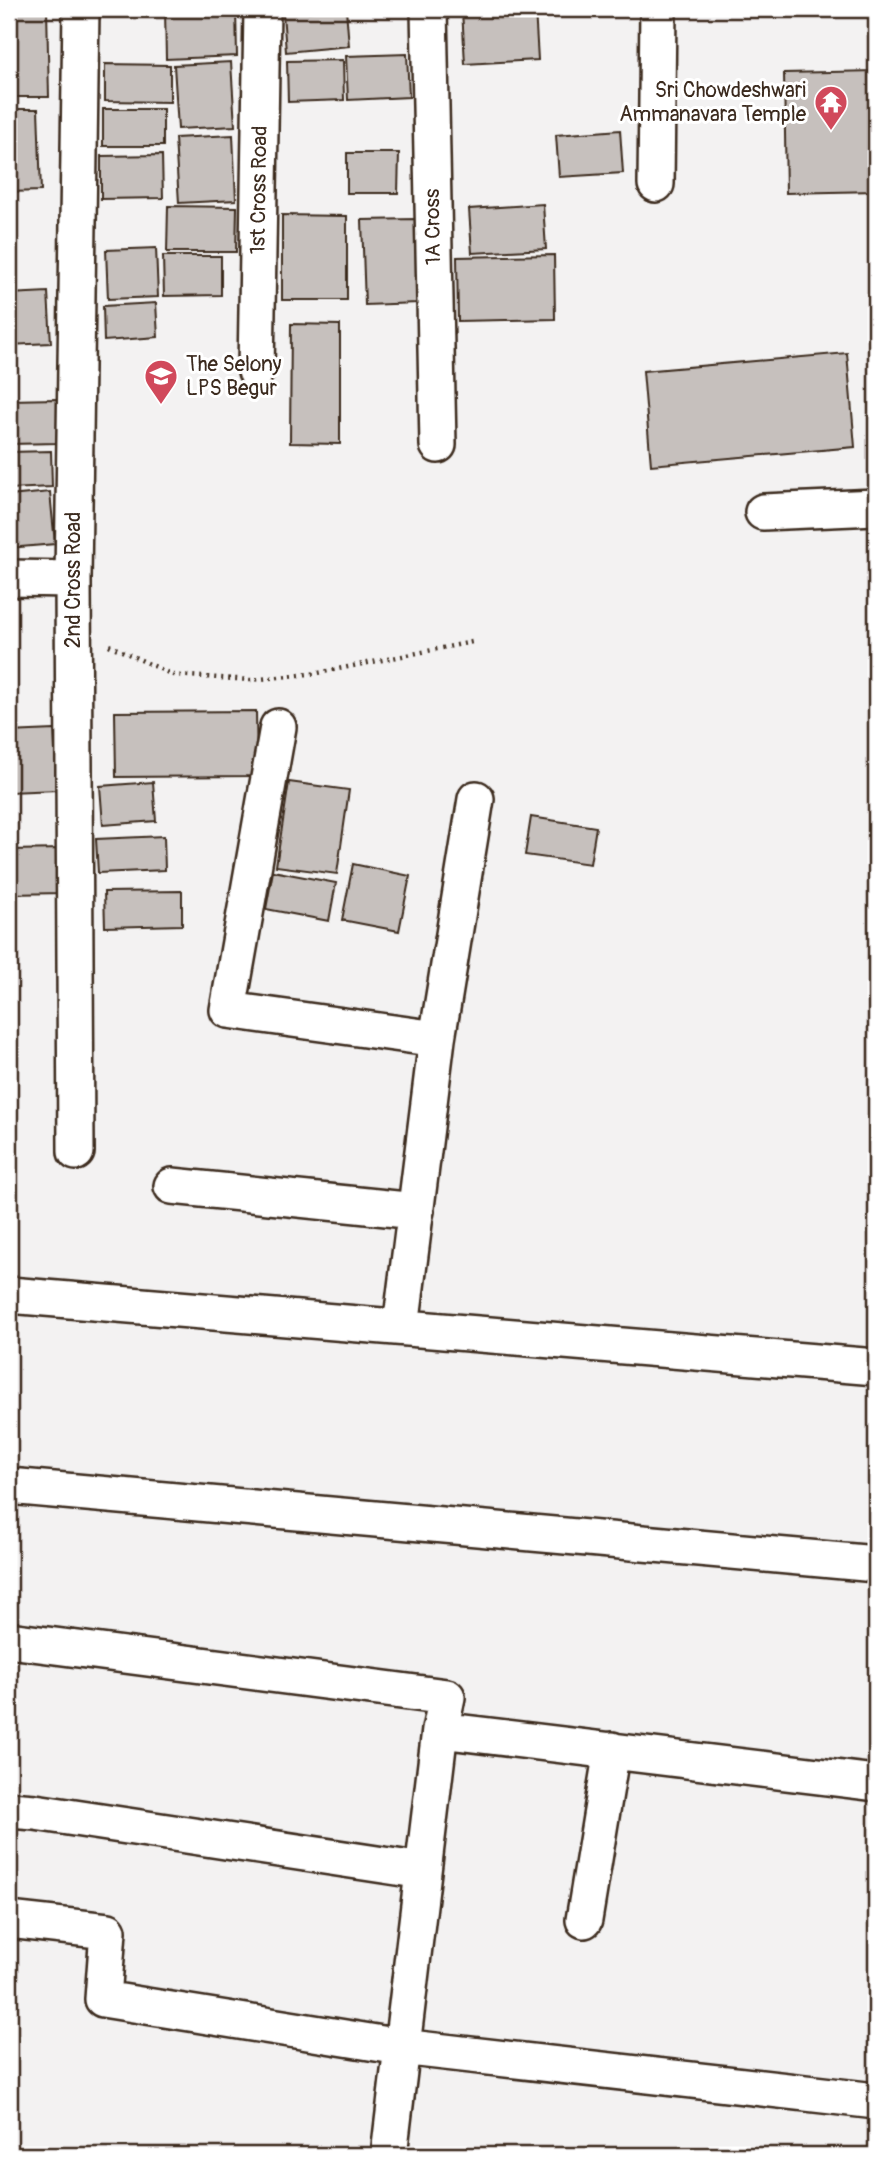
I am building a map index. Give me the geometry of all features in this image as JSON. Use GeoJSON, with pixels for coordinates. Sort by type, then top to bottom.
{"type":"FeatureCollection","features":[{"type":"Feature","properties":{"kind":"street","name":"2nd Cross Road"},"geometry":{"type":"LineString","coordinates":[[76,1152],[73,579],[81,9]]}},
{"type":"Feature","properties":{"kind":"street","name":"1st Cross Road"},"geometry":{"type":"LineString","coordinates":[[256,371],[262,9]]}},
{"type":"Feature","properties":{"kind":"street","name":"1A Cross"},"geometry":{"type":"LineString","coordinates":[[429,9],[438,445]]}},
{"type":"Feature","properties":{"kind":"street"},"geometry":{"type":"LineString","coordinates":[[656,184],[658,9]]}},
{"type":"Feature","properties":{"kind":"street"},"geometry":{"type":"LineString","coordinates":[[762,512],[876,507]]}},
{"type":"Feature","properties":{"kind":"street"},"geometry":{"type":"LineString","coordinates":[[9,578],[73,579]]}},
{"type":"Feature","properties":{"kind":"street"},"geometry":{"type":"LineString","coordinates":[[278,727],[228,1010],[437,1038]]}},
{"type":"Feature","properties":{"kind":"street"},"geometry":{"type":"LineString","coordinates":[[401,1327],[437,1038],[476,799]]}},
{"type":"Feature","properties":{"kind":"street"},"geometry":{"type":"LineString","coordinates":[[172,1185],[416,1211]]}},
{"type":"Feature","properties":{"kind":"street"},"geometry":{"type":"LineString","coordinates":[[9,1295],[876,1367]]}},
{"type":"Feature","properties":{"kind":"street"},"geometry":{"type":"LineString","coordinates":[[9,1486],[876,1564]]}},
{"type":"Feature","properties":{"kind":"street"},"geometry":{"type":"LineString","coordinates":[[9,1640],[447,1696],[440,1730],[389,2155]]}},
{"type":"Feature","properties":{"kind":"street"},"geometry":{"type":"LineString","coordinates":[[440,1730],[876,1783]]}},
{"type":"Feature","properties":{"kind":"street"},"geometry":{"type":"LineString","coordinates":[[584,1920],[612,1750]]}},
{"type":"Feature","properties":{"kind":"street"},"geometry":{"type":"LineString","coordinates":[[9,1810],[423,1871]]}},
{"type":"Feature","properties":{"kind":"street"},"geometry":{"type":"LineString","coordinates":[[9,1920],[108,1931],[103,1999],[401,2047],[876,2101]]}},
{"type":"Feature","properties":{"kind":"path"},"geometry":{"type":"LineString","coordinates":[[73,629],[173,675],[251,680],[318,673],[472,642]]}},
{"type":"Feature","properties":{"kind":"building"},"geometry":{"type":"Polygon","coordinates":[[[9,9],[47,9],[49,97],[9,97],[9,9]]]}},
{"type":"Feature","properties":{"kind":"building"},"geometry":{"type":"Polygon","coordinates":[[[236,9],[237,56],[166,59],[165,10],[236,9]]]}},
{"type":"Feature","properties":{"kind":"building"},"geometry":{"type":"Polygon","coordinates":[[[346,9],[349,46],[286,52],[283,13],[346,9]]]}},
{"type":"Feature","properties":{"kind":"building"},"geometry":{"type":"Polygon","coordinates":[[[462,9],[535,9],[538,60],[465,64],[462,9]]]}},
{"type":"Feature","properties":{"kind":"building"},"geometry":{"type":"Polygon","coordinates":[[[407,54],[409,97],[348,100],[346,56],[407,54]]]}},
{"type":"Feature","properties":{"kind":"building"},"geometry":{"type":"Polygon","coordinates":[[[343,60],[344,100],[288,102],[287,61],[343,60]]]}},
{"type":"Feature","properties":{"kind":"building"},"geometry":{"type":"Polygon","coordinates":[[[231,62],[235,126],[178,129],[174,65],[231,62]]]}},
{"type":"Feature","properties":{"kind":"building"},"geometry":{"type":"Polygon","coordinates":[[[105,64],[170,65],[170,102],[105,101],[105,64]]]}},
{"type":"Feature","properties":{"kind":"building","name":"Sri Chowdeshwari Ammanavara Temple"},"geometry":{"type":"Polygon","coordinates":[[[876,71],[876,191],[786,193],[784,73],[876,71]]]}},
{"type":"Feature","properties":{"kind":"building"},"geometry":{"type":"Polygon","coordinates":[[[9,109],[38,109],[41,191],[9,192],[9,109]]]}},
{"type":"Feature","properties":{"kind":"building"},"geometry":{"type":"Polygon","coordinates":[[[103,109],[163,109],[163,146],[103,146],[103,109]]]}},
{"type":"Feature","properties":{"kind":"building"},"geometry":{"type":"Polygon","coordinates":[[[620,130],[623,173],[559,177],[556,135],[620,130]]]}},
{"type":"Feature","properties":{"kind":"building"},"geometry":{"type":"Polygon","coordinates":[[[233,135],[236,200],[179,203],[175,138],[233,135]]]}},
{"type":"Feature","properties":{"kind":"building"},"geometry":{"type":"Polygon","coordinates":[[[347,153],[399,153],[398,193],[347,193],[347,153]]]}},
{"type":"Feature","properties":{"kind":"building"},"geometry":{"type":"Polygon","coordinates":[[[162,155],[163,198],[101,199],[101,156],[162,155]]]}},
{"type":"Feature","properties":{"kind":"building"},"geometry":{"type":"Polygon","coordinates":[[[543,204],[546,249],[472,253],[469,209],[543,204]]]}},
{"type":"Feature","properties":{"kind":"building"},"geometry":{"type":"Polygon","coordinates":[[[168,206],[237,207],[236,252],[167,252],[168,206]]]}},
{"type":"Feature","properties":{"kind":"building"},"geometry":{"type":"Polygon","coordinates":[[[282,215],[347,216],[347,300],[282,300],[282,215]]]}},
{"type":"Feature","properties":{"kind":"building"},"geometry":{"type":"Polygon","coordinates":[[[416,219],[418,303],[365,305],[362,220],[416,219]]]}},
{"type":"Feature","properties":{"kind":"building"},"geometry":{"type":"Polygon","coordinates":[[[156,248],[158,297],[108,299],[106,250],[156,248]]]}},
{"type":"Feature","properties":{"kind":"building"},"geometry":{"type":"Polygon","coordinates":[[[554,255],[555,319],[458,321],[457,257],[554,255]]]}},
{"type":"Feature","properties":{"kind":"building"},"geometry":{"type":"Polygon","coordinates":[[[163,256],[221,256],[221,295],[164,296],[163,256]]]}},
{"type":"Feature","properties":{"kind":"building"},"geometry":{"type":"Polygon","coordinates":[[[48,292],[51,343],[9,345],[9,294],[48,292]]]}},
{"type":"Feature","properties":{"kind":"building"},"geometry":{"type":"Polygon","coordinates":[[[156,303],[158,337],[104,341],[103,306],[156,303]]]}},
{"type":"Feature","properties":{"kind":"building"},"geometry":{"type":"Polygon","coordinates":[[[291,324],[340,325],[340,444],[290,443],[291,324]]]}},
{"type":"Feature","properties":{"kind":"building"},"geometry":{"type":"Polygon","coordinates":[[[847,353],[855,447],[651,465],[643,371],[847,353]]]}},
{"type":"Feature","properties":{"kind":"building"},"geometry":{"type":"Polygon","coordinates":[[[57,399],[58,443],[9,444],[9,400],[57,399]]]}},
{"type":"Feature","properties":{"kind":"building"},"geometry":{"type":"Polygon","coordinates":[[[51,451],[52,487],[9,489],[9,452],[51,451]]]}},
{"type":"Feature","properties":{"kind":"building"},"geometry":{"type":"Polygon","coordinates":[[[50,492],[55,544],[9,548],[9,496],[50,492]]]}},
{"type":"Feature","properties":{"kind":"building"},"geometry":{"type":"Polygon","coordinates":[[[256,711],[257,776],[116,777],[115,712],[256,711]]]}},
{"type":"Feature","properties":{"kind":"building"},"geometry":{"type":"Polygon","coordinates":[[[54,730],[57,790],[9,792],[9,732],[54,730]]]}},
{"type":"Feature","properties":{"kind":"building"},"geometry":{"type":"Polygon","coordinates":[[[153,782],[156,821],[103,825],[100,786],[153,782]]]}},
{"type":"Feature","properties":{"kind":"building"},"geometry":{"type":"Polygon","coordinates":[[[289,782],[349,790],[337,874],[276,866],[289,782]]]}},
{"type":"Feature","properties":{"kind":"building"},"geometry":{"type":"Polygon","coordinates":[[[531,817],[596,827],[590,864],[525,855],[531,817]]]}},
{"type":"Feature","properties":{"kind":"building"},"geometry":{"type":"Polygon","coordinates":[[[164,836],[165,870],[98,873],[96,839],[164,836]]]}},
{"type":"Feature","properties":{"kind":"building"},"geometry":{"type":"Polygon","coordinates":[[[63,849],[63,893],[9,894],[9,850],[63,849]]]}},
{"type":"Feature","properties":{"kind":"building"},"geometry":{"type":"Polygon","coordinates":[[[353,864],[410,876],[399,931],[342,920],[353,864]]]}},
{"type":"Feature","properties":{"kind":"building"},"geometry":{"type":"Polygon","coordinates":[[[273,871],[336,883],[329,921],[266,909],[273,871]]]}},
{"type":"Feature","properties":{"kind":"building"},"geometry":{"type":"Polygon","coordinates":[[[182,891],[182,925],[105,927],[104,892],[182,891]]]}},
{"type":"Feature","properties":{"kind":"place","name":"Sri Chowdeshwari Ammanavara Temple"},"geometry":{"type":"Point","coordinates":[831,132]}},
{"type":"Feature","properties":{"kind":"place","name":"The Selony LPS Begur"},"geometry":{"type":"Point","coordinates":[161,406]}}]}
